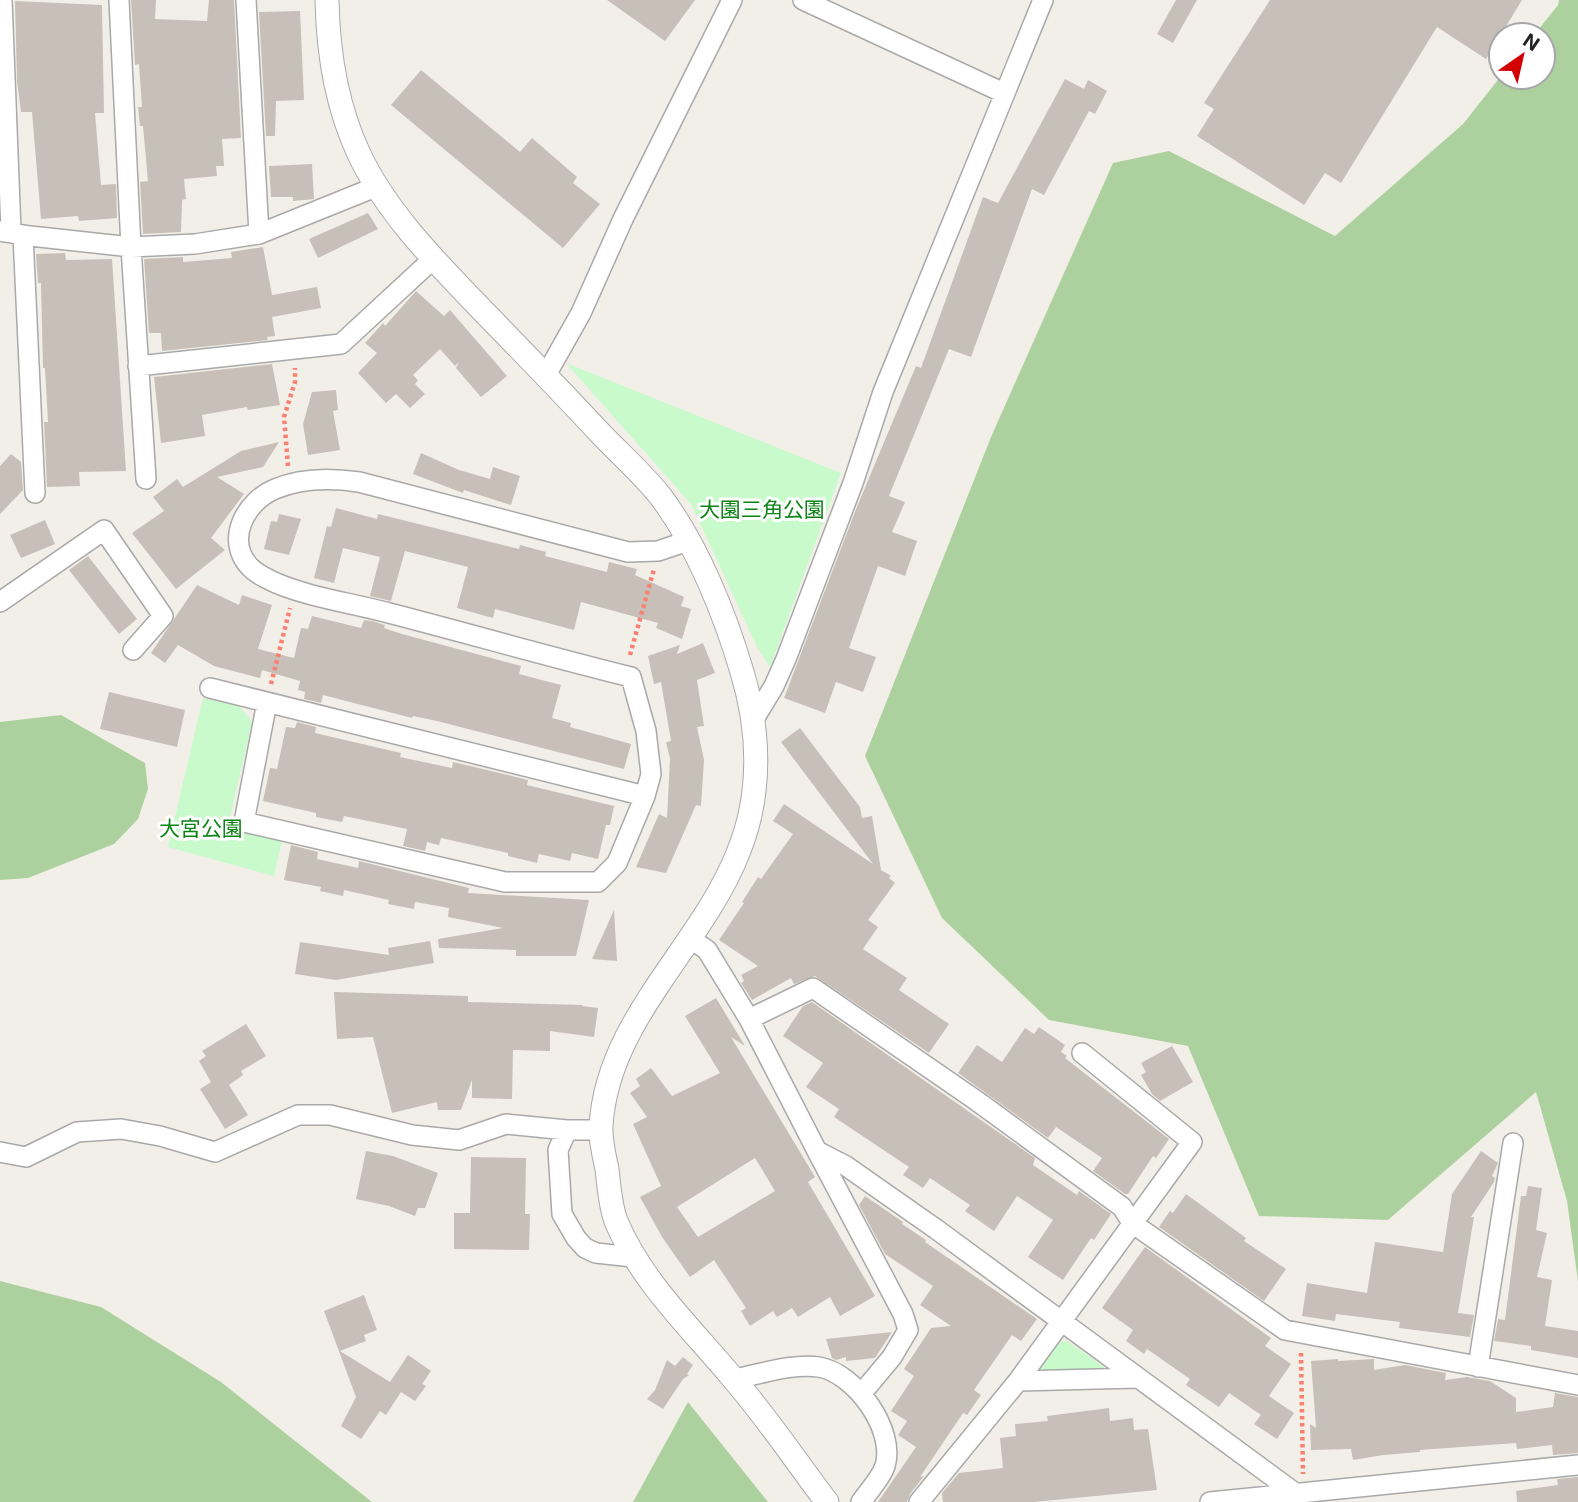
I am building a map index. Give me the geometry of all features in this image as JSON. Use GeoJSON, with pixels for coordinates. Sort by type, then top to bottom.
{"type":"FeatureCollection","features":[{"type":"Feature","properties":{"kind":"street"},"geometry":{"type":"LineString","coordinates":[[2,0],[11,232],[35,493]]}},
{"type":"Feature","properties":{"kind":"street"},"geometry":{"type":"LineString","coordinates":[[119,0],[146,479]]}},
{"type":"Feature","properties":{"kind":"street"},"geometry":{"type":"LineString","coordinates":[[246,0],[259,234]]}},
{"type":"Feature","properties":{"kind":"street"},"geometry":{"type":"LineString","coordinates":[[327,0],[332,69],[346,124],[360,158],[405,224],[434,258],[659,494],[688,541],[723,614],[744,676],[754,719],[757,758],[753,802],[739,851],[723,886],[654,992],[616,1060],[600,1130],[614,1216],[633,1257],[681,1319],[734,1379],[827,1502]]}},
{"type":"Feature","properties":{"kind":"street"},"geometry":{"type":"LineString","coordinates":[[546,375],[581,313],[623,219],[732,0]]}},
{"type":"Feature","properties":{"kind":"street"},"geometry":{"type":"LineString","coordinates":[[803,0],[1004,93]]}},
{"type":"Feature","properties":{"kind":"street"},"geometry":{"type":"LineString","coordinates":[[754,719],[774,686],[786,659],[853,483],[883,393],[1043,0]]}},
{"type":"Feature","properties":{"kind":"street"},"geometry":{"type":"LineString","coordinates":[[11,232],[131,247],[195,244],[259,234],[378,186]]}},
{"type":"Feature","properties":{"kind":"street"},"geometry":{"type":"LineString","coordinates":[[138,366],[341,344],[434,258]]}},
{"type":"Feature","properties":{"kind":"street"},"geometry":{"type":"LineString","coordinates":[[267,702],[244,822],[505,882],[598,882],[617,863],[645,796],[651,774],[646,731],[631,677],[295,590],[259,575],[241,555],[238,540],[246,511],[264,494],[289,485],[332,478],[359,482],[628,552],[659,551],[688,541]]}},
{"type":"Feature","properties":{"kind":"street"},"geometry":{"type":"LineString","coordinates":[[0,602],[104,530],[163,616],[133,650]]}},
{"type":"Feature","properties":{"kind":"street"},"geometry":{"type":"LineString","coordinates":[[210,688],[645,796]]}},
{"type":"Feature","properties":{"kind":"street"},"geometry":{"type":"LineString","coordinates":[[691,939],[707,950],[749,1019],[903,1314],[908,1330],[892,1357],[862,1393]]}},
{"type":"Feature","properties":{"kind":"street"},"geometry":{"type":"LineString","coordinates":[[749,1019],[813,988],[977,1101],[1122,1207],[1132,1223],[1285,1330],[1578,1385]]}},
{"type":"Feature","properties":{"kind":"street"},"geometry":{"type":"LineString","coordinates":[[919,1502],[1018,1381],[1192,1142],[1082,1053]]}},
{"type":"Feature","properties":{"kind":"street"},"geometry":{"type":"LineString","coordinates":[[0,1152],[26,1157],[77,1132],[121,1129],[160,1136],[215,1152],[298,1115],[330,1115],[412,1135],[459,1140],[506,1124],[567,1130],[600,1130]]}},
{"type":"Feature","properties":{"kind":"street"},"geometry":{"type":"LineString","coordinates":[[567,1130],[558,1150],[562,1214],[585,1248],[596,1253],[633,1257]]}},
{"type":"Feature","properties":{"kind":"street"},"geometry":{"type":"LineString","coordinates":[[1478,1367],[1513,1143]]}},
{"type":"Feature","properties":{"kind":"street"},"geometry":{"type":"LineString","coordinates":[[817,1151],[846,1166],[936,1229],[1296,1497]]}},
{"type":"Feature","properties":{"kind":"street"},"geometry":{"type":"LineString","coordinates":[[734,1379],[801,1367],[820,1367],[837,1373],[862,1393],[882,1430],[885,1467],[861,1502]]}},
{"type":"Feature","properties":{"kind":"street"},"geometry":{"type":"LineString","coordinates":[[1018,1381],[1137,1378]]}},
{"type":"Feature","properties":{"kind":"street"},"geometry":{"type":"LineString","coordinates":[[1210,1502],[1296,1497],[1578,1465]]}},
{"type":"Feature","properties":{"kind":"path"},"geometry":{"type":"LineString","coordinates":[[289,485],[284,417],[295,383],[294,349]]}},
{"type":"Feature","properties":{"kind":"path"},"geometry":{"type":"LineString","coordinates":[[625,675],[659,551]]}},
{"type":"Feature","properties":{"kind":"path"},"geometry":{"type":"LineString","coordinates":[[267,702],[295,590]]}},
{"type":"Feature","properties":{"kind":"path"},"geometry":{"type":"LineString","coordinates":[[1296,1497],[1303,1484],[1301,1334]]}},
{"type":"Feature","properties":{"kind":"green space"},"geometry":{"type":"Polygon","coordinates":[[[1559,0],[1578,0],[1578,1281],[1567,1201],[1536,1092],[1388,1220],[1259,1216],[1188,1046],[1049,1020],[942,918],[865,756],[991,437],[1113,163],[1169,151],[1335,236],[1463,124],[1489,91],[1557,91],[1557,21],[1545,21],[1559,0]]]}},
{"type":"Feature","properties":{"kind":"green space","name":"大園三角公園"},"geometry":{"type":"Polygon","coordinates":[[[566,363],[841,473],[770,667],[757,647],[691,504],[566,363]]]}},
{"type":"Feature","properties":{"kind":"green space","name":"大宮公園"},"geometry":{"type":"Polygon","coordinates":[[[203,698],[239,706],[252,722],[229,822],[282,841],[274,876],[168,847],[203,698]]]}},
{"type":"Feature","properties":{"kind":"green space"},"geometry":{"type":"Polygon","coordinates":[[[61,715],[145,763],[148,789],[138,819],[114,844],[28,878],[0,880],[0,722],[61,715]]]}},
{"type":"Feature","properties":{"kind":"green space"},"geometry":{"type":"Polygon","coordinates":[[[0,1281],[101,1307],[221,1382],[372,1502],[0,1502],[0,1281]]]}},
{"type":"Feature","properties":{"kind":"green space"},"geometry":{"type":"Polygon","coordinates":[[[1067,1341],[1107,1369],[1032,1376],[1057,1342],[1067,1341]]]}},
{"type":"Feature","properties":{"kind":"green space"},"geometry":{"type":"Polygon","coordinates":[[[688,1402],[768,1502],[633,1502],[688,1402]]]}},
{"type":"Feature","properties":{"kind":"building"},"geometry":{"type":"Polygon","coordinates":[[[131,0],[156,0],[155,19],[207,21],[209,0],[234,0],[241,138],[222,139],[224,166],[216,166],[217,176],[184,179],[186,199],[182,200],[181,232],[143,234],[140,182],[148,181],[143,126],[140,126],[138,107],[142,107],[139,64],[135,65],[131,0]]]}},
{"type":"Feature","properties":{"kind":"building"},"geometry":{"type":"Polygon","coordinates":[[[607,0],[695,0],[665,41],[607,0]]]}},
{"type":"Feature","properties":{"kind":"building"},"geometry":{"type":"Polygon","coordinates":[[[1176,0],[1197,0],[1173,43],[1157,34],[1176,0]]]}},
{"type":"Feature","properties":{"kind":"building"},"geometry":{"type":"Polygon","coordinates":[[[1270,0],[1522,0],[1509,21],[1487,21],[1486,59],[1437,27],[1341,183],[1325,173],[1304,205],[1197,136],[1214,109],[1204,103],[1270,0]]]}},
{"type":"Feature","properties":{"kind":"building"},"geometry":{"type":"Polygon","coordinates":[[[15,1],[102,5],[104,113],[95,113],[101,185],[116,184],[117,218],[79,221],[78,216],[41,219],[32,112],[21,112],[17,81],[15,1]]]}},
{"type":"Feature","properties":{"kind":"building"},"geometry":{"type":"Polygon","coordinates":[[[300,11],[304,100],[276,101],[275,136],[266,136],[259,12],[300,11]]]}},
{"type":"Feature","properties":{"kind":"building"},"geometry":{"type":"Polygon","coordinates":[[[421,70],[520,152],[532,138],[577,177],[573,183],[600,204],[563,248],[391,105],[421,70]]]}},
{"type":"Feature","properties":{"kind":"building"},"geometry":{"type":"Polygon","coordinates":[[[1065,79],[1084,89],[1088,80],[1107,91],[1095,114],[1089,111],[1044,195],[1032,189],[971,357],[949,349],[889,496],[905,502],[892,532],[917,541],[905,576],[878,566],[849,648],[876,657],[863,692],[836,682],[825,713],[784,698],[856,509],[916,366],[921,368],[983,197],[998,203],[1065,79]]]}},
{"type":"Feature","properties":{"kind":"building"},"geometry":{"type":"Polygon","coordinates":[[[312,164],[314,199],[293,201],[293,197],[271,197],[269,166],[312,164]]]}},
{"type":"Feature","properties":{"kind":"building"},"geometry":{"type":"Polygon","coordinates":[[[368,213],[378,229],[318,258],[309,239],[368,213]]]}},
{"type":"Feature","properties":{"kind":"building"},"geometry":{"type":"Polygon","coordinates":[[[263,247],[272,295],[317,287],[321,308],[272,317],[275,336],[267,337],[268,340],[162,351],[161,333],[149,333],[144,259],[183,257],[183,262],[232,258],[231,252],[263,247]]]}},
{"type":"Feature","properties":{"kind":"building"},"geometry":{"type":"Polygon","coordinates":[[[65,253],[66,260],[112,259],[126,471],[79,472],[80,486],[47,487],[44,422],[48,422],[43,368],[41,283],[38,283],[36,254],[65,253]]]}},
{"type":"Feature","properties":{"kind":"building"},"geometry":{"type":"Polygon","coordinates":[[[416,291],[444,316],[450,310],[507,376],[481,397],[456,368],[459,362],[455,366],[440,349],[413,375],[418,380],[415,384],[425,394],[410,408],[396,394],[386,403],[358,373],[377,353],[365,343],[383,323],[385,326],[416,291]]]}},
{"type":"Feature","properties":{"kind":"building"},"geometry":{"type":"Polygon","coordinates":[[[272,364],[280,405],[248,410],[247,407],[202,415],[205,436],[161,443],[154,377],[272,364]]]}},
{"type":"Feature","properties":{"kind":"building"},"geometry":{"type":"Polygon","coordinates":[[[336,390],[338,410],[333,411],[340,450],[308,455],[303,424],[312,392],[336,390]]]}},
{"type":"Feature","properties":{"kind":"building"},"geometry":{"type":"Polygon","coordinates":[[[279,442],[263,467],[217,477],[244,494],[211,538],[225,550],[176,589],[132,533],[164,511],[153,497],[177,479],[183,487],[241,451],[279,442]]]}},
{"type":"Feature","properties":{"kind":"building"},"geometry":{"type":"Polygon","coordinates":[[[421,453],[459,470],[490,479],[493,467],[520,476],[511,505],[464,490],[463,493],[413,474],[421,453]]]}},
{"type":"Feature","properties":{"kind":"building"},"geometry":{"type":"Polygon","coordinates":[[[11,454],[21,462],[23,490],[0,514],[0,466],[11,454]]]}},
{"type":"Feature","properties":{"kind":"building"},"geometry":{"type":"Polygon","coordinates":[[[336,508],[377,519],[378,514],[519,549],[520,545],[546,552],[545,556],[607,572],[609,562],[637,569],[635,575],[684,597],[681,606],[691,609],[682,639],[656,628],[658,623],[581,602],[574,630],[495,609],[493,618],[457,608],[468,567],[405,551],[391,601],[370,596],[380,557],[343,548],[334,583],[314,578],[327,526],[331,527],[336,508]]]}},
{"type":"Feature","properties":{"kind":"building"},"geometry":{"type":"Polygon","coordinates":[[[279,514],[301,519],[289,555],[264,549],[271,521],[277,522],[279,514]]]}},
{"type":"Feature","properties":{"kind":"building"},"geometry":{"type":"Polygon","coordinates":[[[45,520],[55,544],[21,558],[10,535],[45,520]]]}},
{"type":"Feature","properties":{"kind":"building"},"geometry":{"type":"Polygon","coordinates":[[[88,556],[137,619],[119,634],[69,570],[88,556]]]}},
{"type":"Feature","properties":{"kind":"building"},"geometry":{"type":"Polygon","coordinates":[[[197,585],[239,605],[242,595],[272,605],[258,649],[294,658],[301,628],[308,629],[312,616],[361,628],[364,620],[372,621],[402,634],[521,666],[519,674],[561,685],[552,718],[571,723],[570,727],[631,744],[624,769],[323,695],[321,703],[304,699],[305,692],[298,690],[300,681],[262,670],[260,678],[214,666],[178,645],[165,663],[151,653],[197,585]]]}},
{"type":"Feature","properties":{"kind":"building"},"geometry":{"type":"Polygon","coordinates":[[[703,643],[715,673],[697,680],[704,726],[697,727],[704,760],[701,806],[696,805],[666,873],[636,867],[659,814],[667,818],[670,759],[666,742],[671,741],[661,682],[654,684],[648,656],[680,645],[677,654],[703,643]]]}},
{"type":"Feature","properties":{"kind":"building"},"geometry":{"type":"Polygon","coordinates":[[[109,692],[185,710],[177,747],[100,729],[109,692]]]}},
{"type":"Feature","properties":{"kind":"building"},"geometry":{"type":"Polygon","coordinates":[[[297,722],[316,727],[315,733],[401,753],[400,757],[452,768],[453,762],[528,780],[527,785],[614,806],[610,825],[606,825],[598,859],[572,853],[570,861],[539,854],[537,863],[508,856],[508,853],[441,838],[439,845],[427,842],[425,851],[403,846],[407,829],[344,816],[342,822],[316,817],[316,813],[263,801],[270,768],[277,769],[286,727],[295,728],[297,722]]]}},
{"type":"Feature","properties":{"kind":"building"},"geometry":{"type":"Polygon","coordinates":[[[800,728],[860,807],[862,818],[872,816],[881,870],[891,876],[889,878],[895,883],[868,920],[878,927],[863,949],[907,978],[899,990],[949,1024],[929,1053],[815,976],[794,984],[791,978],[752,1000],[741,983],[744,981],[741,975],[758,966],[719,940],[758,877],[761,879],[793,834],[773,821],[784,804],[873,864],[781,742],[800,728]]]}},
{"type":"Feature","properties":{"kind":"building"},"geometry":{"type":"Polygon","coordinates":[[[291,845],[318,852],[317,859],[358,868],[359,861],[469,888],[468,893],[589,900],[576,956],[516,956],[516,950],[439,948],[438,939],[503,928],[448,917],[449,908],[415,902],[414,909],[388,904],[389,900],[344,890],[343,896],[320,891],[321,887],[284,880],[291,845]]]}},
{"type":"Feature","properties":{"kind":"building"},"geometry":{"type":"Polygon","coordinates":[[[614,910],[617,961],[592,959],[614,910]]]}},
{"type":"Feature","properties":{"kind":"building"},"geometry":{"type":"Polygon","coordinates":[[[430,941],[434,963],[336,980],[295,974],[300,942],[389,955],[388,948],[430,941]]]}},
{"type":"Feature","properties":{"kind":"building"},"geometry":{"type":"Polygon","coordinates":[[[334,992],[468,996],[468,1002],[583,1005],[598,1008],[594,1037],[550,1031],[550,1051],[513,1050],[512,1099],[472,1098],[472,1080],[461,1110],[438,1110],[437,1102],[392,1113],[373,1037],[337,1039],[334,992]]]}},
{"type":"Feature","properties":{"kind":"building"},"geometry":{"type":"Polygon","coordinates":[[[716,998],[745,1046],[731,1037],[815,1177],[808,1182],[875,1296],[840,1316],[830,1297],[798,1317],[792,1308],[777,1317],[773,1311],[750,1326],[741,1311],[746,1308],[714,1260],[690,1277],[662,1237],[640,1197],[661,1186],[633,1124],[647,1117],[630,1093],[640,1086],[636,1079],[651,1068],[672,1096],[720,1073],[685,1016],[716,998]],[[755,1158],[677,1207],[698,1237],[775,1191],[755,1158]]]}},
{"type":"Feature","properties":{"kind":"building"},"geometry":{"type":"Polygon","coordinates":[[[812,1002],[1035,1158],[1033,1165],[1077,1195],[1079,1191],[1111,1214],[1063,1280],[1028,1257],[1053,1220],[1017,1196],[994,1231],[965,1211],[970,1205],[930,1178],[923,1188],[903,1175],[909,1167],[834,1117],[839,1109],[806,1087],[823,1063],[783,1036],[803,1006],[812,1002]]]}},
{"type":"Feature","properties":{"kind":"building"},"geometry":{"type":"Polygon","coordinates":[[[246,1024],[266,1056],[241,1071],[243,1075],[229,1085],[248,1115],[225,1129],[200,1089],[211,1082],[199,1061],[206,1056],[202,1051],[246,1024]]]}},
{"type":"Feature","properties":{"kind":"building"},"geometry":{"type":"Polygon","coordinates":[[[1039,1027],[1065,1045],[1061,1052],[1067,1056],[1065,1058],[1169,1139],[1156,1158],[1153,1156],[1128,1194],[1093,1171],[1102,1158],[1056,1127],[1048,1138],[958,1073],[977,1045],[1002,1062],[1025,1028],[1034,1034],[1039,1027]]]}},
{"type":"Feature","properties":{"kind":"building"},"geometry":{"type":"Polygon","coordinates":[[[1172,1046],[1193,1082],[1160,1101],[1152,1094],[1141,1075],[1146,1072],[1141,1063],[1172,1046]]]}},
{"type":"Feature","properties":{"kind":"building"},"geometry":{"type":"Polygon","coordinates":[[[366,1151],[393,1156],[438,1173],[425,1208],[418,1208],[415,1216],[389,1206],[356,1199],[366,1151]]]}},
{"type":"Feature","properties":{"kind":"building"},"geometry":{"type":"Polygon","coordinates":[[[1481,1151],[1498,1163],[1492,1176],[1495,1178],[1494,1182],[1471,1217],[1474,1217],[1458,1313],[1474,1315],[1470,1337],[1399,1328],[1400,1322],[1336,1314],[1335,1321],[1302,1316],[1307,1283],[1367,1293],[1375,1242],[1443,1252],[1452,1194],[1481,1151]]]}},
{"type":"Feature","properties":{"kind":"building"},"geometry":{"type":"Polygon","coordinates":[[[471,1157],[526,1158],[525,1214],[530,1214],[529,1250],[454,1249],[454,1213],[470,1213],[471,1157]]]}},
{"type":"Feature","properties":{"kind":"building"},"geometry":{"type":"Polygon","coordinates":[[[1528,1186],[1542,1188],[1536,1230],[1547,1233],[1537,1277],[1552,1280],[1545,1326],[1578,1331],[1578,1358],[1531,1350],[1531,1346],[1494,1341],[1498,1319],[1505,1320],[1521,1196],[1526,1196],[1528,1186]]]}},
{"type":"Feature","properties":{"kind":"building"},"geometry":{"type":"Polygon","coordinates":[[[1186,1194],[1246,1238],[1244,1241],[1286,1269],[1264,1301],[1159,1227],[1186,1194]]]}},
{"type":"Feature","properties":{"kind":"building"},"geometry":{"type":"Polygon","coordinates":[[[865,1196],[903,1222],[902,1224],[926,1240],[925,1242],[1037,1319],[1021,1341],[1012,1335],[974,1390],[981,1395],[967,1415],[963,1413],[920,1477],[924,1476],[907,1502],[878,1502],[916,1447],[898,1435],[907,1421],[891,1411],[914,1376],[904,1369],[931,1328],[951,1326],[920,1305],[933,1286],[885,1254],[859,1205],[865,1196]]]}},
{"type":"Feature","properties":{"kind":"building"},"geometry":{"type":"Polygon","coordinates":[[[1145,1247],[1271,1338],[1265,1346],[1291,1364],[1269,1396],[1294,1413],[1277,1439],[1254,1424],[1261,1415],[1229,1393],[1219,1407],[1186,1385],[1190,1379],[1147,1349],[1144,1354],[1126,1341],[1133,1330],[1102,1308],[1145,1247]]]}},
{"type":"Feature","properties":{"kind":"building"},"geometry":{"type":"Polygon","coordinates":[[[364,1295],[377,1330],[364,1335],[366,1341],[340,1351],[390,1382],[408,1355],[431,1371],[422,1384],[426,1386],[415,1401],[401,1392],[386,1415],[380,1411],[361,1439],[341,1426],[356,1397],[324,1311],[364,1295]]]}},
{"type":"Feature","properties":{"kind":"building"},"geometry":{"type":"Polygon","coordinates":[[[892,1332],[875,1358],[846,1361],[846,1357],[836,1360],[832,1358],[826,1339],[892,1332]]]}},
{"type":"Feature","properties":{"kind":"building"},"geometry":{"type":"Polygon","coordinates":[[[683,1357],[693,1365],[687,1374],[689,1375],[683,1379],[663,1409],[647,1399],[655,1390],[667,1360],[675,1366],[683,1357]]]}},
{"type":"Feature","properties":{"kind":"building"},"geometry":{"type":"Polygon","coordinates":[[[1374,1359],[1374,1370],[1405,1365],[1446,1373],[1445,1380],[1467,1377],[1490,1381],[1516,1398],[1516,1412],[1553,1407],[1555,1393],[1578,1397],[1578,1453],[1553,1455],[1552,1445],[1517,1449],[1516,1443],[1420,1450],[1353,1460],[1351,1449],[1311,1450],[1310,1424],[1316,1428],[1311,1361],[1374,1359]]]}},
{"type":"Feature","properties":{"kind":"building"},"geometry":{"type":"Polygon","coordinates":[[[1109,1408],[1110,1421],[1133,1418],[1134,1430],[1148,1429],[1157,1490],[1034,1502],[943,1502],[942,1493],[959,1473],[1003,1468],[1000,1438],[1016,1436],[1015,1424],[1048,1421],[1047,1416],[1109,1408]]]}},
{"type":"Feature","properties":{"kind":"building"},"geometry":{"type":"Polygon","coordinates":[[[1578,1477],[1578,1502],[1517,1502],[1516,1491],[1558,1485],[1557,1479],[1578,1477]]]}}]}
